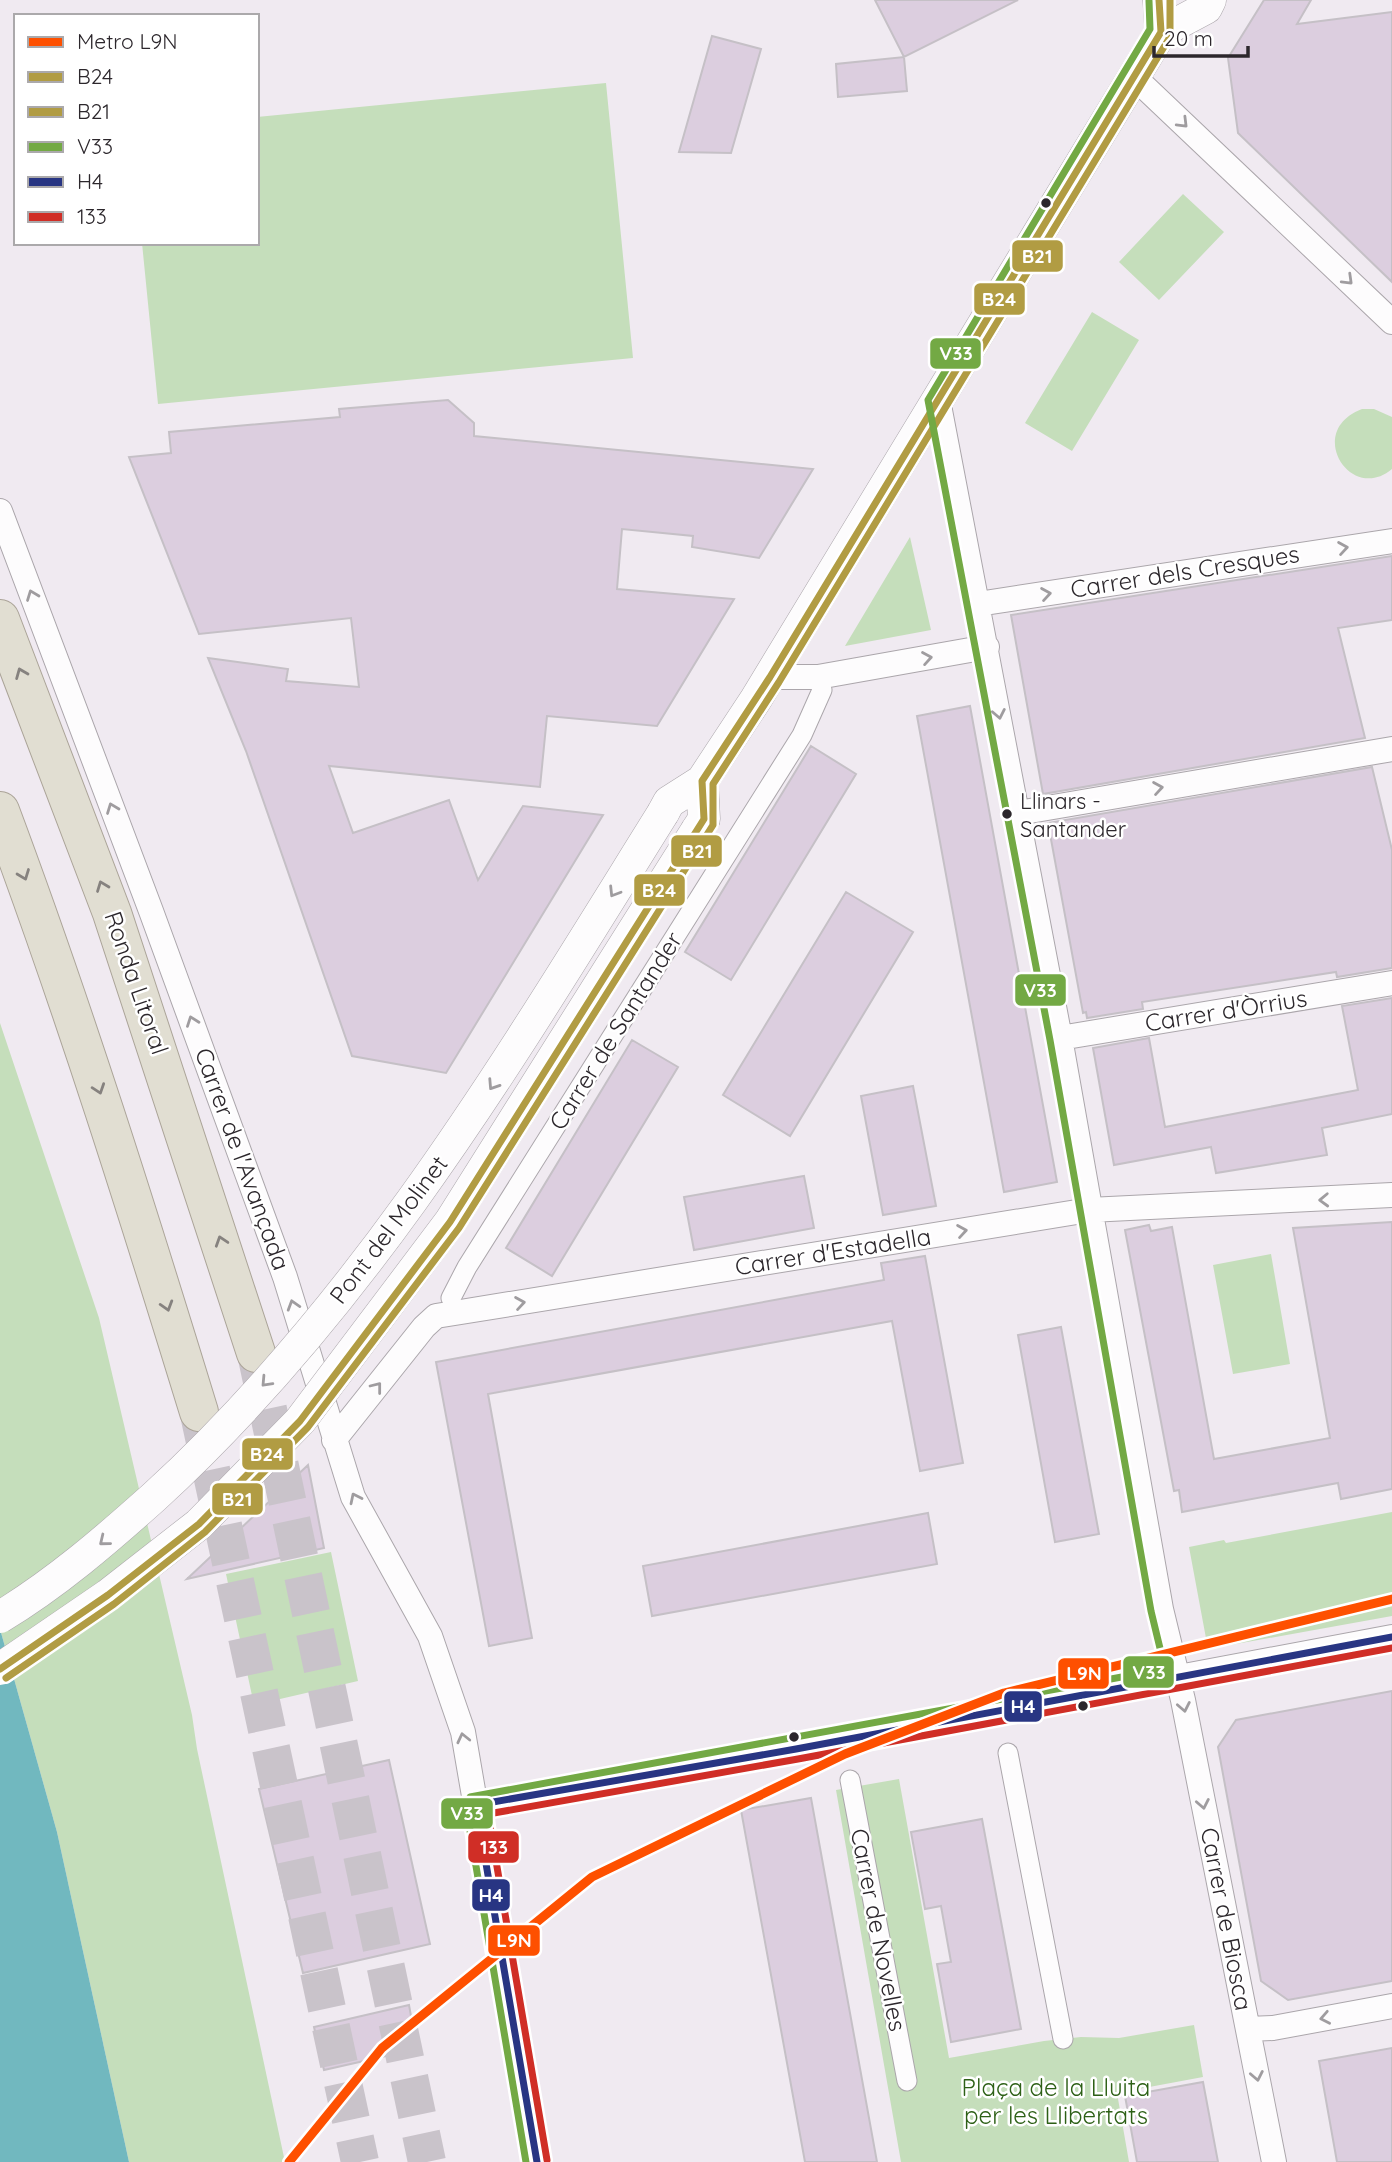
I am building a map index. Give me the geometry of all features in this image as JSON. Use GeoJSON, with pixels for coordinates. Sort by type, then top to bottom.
{"type":"FeatureCollection","features":[{"type":"Feature","properties":{"kind":"highway","name":"Ronda Litoral"},"geometry":{"type":"LineString","coordinates":[[0,619],[112,913],[185,1129],[256,1353]]}},
{"type":"Feature","properties":{"kind":"highway"},"geometry":{"type":"LineString","coordinates":[[0,811],[48,938],[118,1148],[199,1412]]}},
{"type":"Feature","properties":{"kind":"street"},"geometry":{"type":"LineString","coordinates":[[1159,0],[1161,32]]}},
{"type":"Feature","properties":{"kind":"street"},"geometry":{"type":"LineString","coordinates":[[763,688],[1161,32],[1206,8],[1210,0]]}},
{"type":"Feature","properties":{"kind":"street"},"geometry":{"type":"LineString","coordinates":[[1133,76],[1392,322]]}},
{"type":"Feature","properties":{"kind":"street","name":"Carrer de Biosca"},"geometry":{"type":"LineString","coordinates":[[938,400],[1060,1038],[1159,1595],[1178,1677],[1274,2162]]}},
{"type":"Feature","properties":{"kind":"street","name":"Carrer de l'Avançada"},"geometry":{"type":"LineString","coordinates":[[0,511],[147,898],[285,1277],[353,1497],[430,1636],[463,1732],[537,2162]]}},
{"type":"Feature","properties":{"kind":"street","name":"Carrer dels Cresques"},"geometry":{"type":"LineString","coordinates":[[978,604],[1392,541]]}},
{"type":"Feature","properties":{"kind":"street"},"geometry":{"type":"LineString","coordinates":[[763,688],[987,647]]}},
{"type":"Feature","properties":{"kind":"street","name":"Pont del Molinet"},"geometry":{"type":"LineString","coordinates":[[0,1617],[106,1540],[197,1458],[304,1341],[384,1241],[492,1087],[669,802],[702,781],[763,688]]}},
{"type":"Feature","properties":{"kind":"street","name":"Carrer de Santander"},"geometry":{"type":"LineString","coordinates":[[451,1298],[475,1255],[802,735],[822,690]]}},
{"type":"Feature","properties":{"kind":"street"},"geometry":{"type":"LineString","coordinates":[[1018,813],[1392,749]]}},
{"type":"Feature","properties":{"kind":"street","name":"Pont del Molinet"},"geometry":{"type":"LineString","coordinates":[[0,1669],[108,1595],[199,1524],[300,1421],[450,1222],[704,819],[702,781]]}},
{"type":"Feature","properties":{"kind":"street","name":"Carrer d'Òrrius"},"geometry":{"type":"LineString","coordinates":[[1060,1038],[1392,983]]}},
{"type":"Feature","properties":{"kind":"street","name":"Carrer d'Estadella"},"geometry":{"type":"LineString","coordinates":[[334,1440],[424,1327],[436,1317],[1089,1210],[1392,1195]]}},
{"type":"Feature","properties":{"kind":"street"},"geometry":{"type":"LineString","coordinates":[[477,1805],[762,1755],[1392,1637]]}},
{"type":"Feature","properties":{"kind":"street"},"geometry":{"type":"LineString","coordinates":[[1008,1753],[1063,2039]]}},
{"type":"Feature","properties":{"kind":"street","name":"Carrer de Novelles"},"geometry":{"type":"LineString","coordinates":[[850,1780],[907,2081]]}},
{"type":"Feature","properties":{"kind":"street"},"geometry":{"type":"LineString","coordinates":[[1248,2029],[1273,2028],[1392,2006]]}},
{"type":"Feature","properties":{"kind":"green space"},"geometry":{"type":"Polygon","coordinates":[[[606,83],[633,358],[158,404],[142,245],[259,245],[259,117],[606,83]]]}},
{"type":"Feature","properties":{"kind":"green space"},"geometry":{"type":"Polygon","coordinates":[[[1183,194],[1224,232],[1159,300],[1119,262],[1183,194]]]}},
{"type":"Feature","properties":{"kind":"green space"},"geometry":{"type":"Polygon","coordinates":[[[1092,312],[1139,340],[1072,451],[1025,423],[1092,312]]]}},
{"type":"Feature","properties":{"kind":"green space"},"geometry":{"type":"Polygon","coordinates":[[[1362,409],[1374,409],[1392,417],[1392,469],[1377,477],[1362,477],[1349,471],[1340,460],[1335,447],[1336,433],[1345,419],[1362,409]]]}},
{"type":"Feature","properties":{"kind":"green space"},"geometry":{"type":"Polygon","coordinates":[[[910,537],[931,630],[845,646],[910,537]]]}},
{"type":"Feature","properties":{"kind":"green space"},"geometry":{"type":"Polygon","coordinates":[[[0,1023],[99,1318],[192,1715],[285,2162],[129,2162],[57,1832],[0,1629],[0,1023]]]}},
{"type":"Feature","properties":{"kind":"green space"},"geometry":{"type":"Polygon","coordinates":[[[1271,1254],[1290,1364],[1233,1374],[1213,1265],[1271,1254]]]}},
{"type":"Feature","properties":{"kind":"green space"},"geometry":{"type":"Polygon","coordinates":[[[1392,1512],[1392,1616],[1208,1649],[1189,1547],[1224,1540],[1226,1543],[1392,1512]]]}},
{"type":"Feature","properties":{"kind":"green space"},"geometry":{"type":"Polygon","coordinates":[[[331,1552],[358,1681],[254,1705],[226,1574],[331,1552]]]}},
{"type":"Feature","properties":{"kind":"green space","name":"Plaça de la Lluita per les Llibertats"},"geometry":{"type":"Polygon","coordinates":[[[899,1779],[949,2058],[1044,2041],[1081,2037],[1119,2038],[1194,2025],[1203,2077],[1117,2093],[1129,2162],[901,2162],[836,1790],[899,1779]]]}},
{"type":"Feature","properties":{"kind":"water"},"geometry":{"type":"Polygon","coordinates":[[[0,1629],[57,1832],[129,2162],[0,2162],[0,1629]]]}},
{"type":"Feature","properties":{"kind":"building"},"geometry":{"type":"Polygon","coordinates":[[[875,0],[1018,0],[904,57],[875,0]]]}},
{"type":"Feature","properties":{"kind":"building"},"geometry":{"type":"Polygon","coordinates":[[[1264,0],[1311,0],[1297,24],[1392,12],[1392,282],[1238,133],[1228,58],[1264,0]]]}},
{"type":"Feature","properties":{"kind":"building"},"geometry":{"type":"Polygon","coordinates":[[[712,36],[761,49],[731,153],[679,152],[712,36]]]}},
{"type":"Feature","properties":{"kind":"building"},"geometry":{"type":"Polygon","coordinates":[[[904,57],[907,91],[838,97],[836,64],[904,57]]]}},
{"type":"Feature","properties":{"kind":"building"},"geometry":{"type":"Polygon","coordinates":[[[448,400],[474,423],[474,436],[813,469],[759,558],[692,547],[693,536],[622,529],[617,589],[734,599],[657,726],[547,716],[540,787],[329,766],[353,833],[449,800],[478,880],[523,806],[603,815],[446,1073],[352,1056],[246,751],[208,658],[288,669],[286,681],[359,687],[351,618],[199,634],[129,457],[171,453],[169,432],[340,417],[339,409],[448,400]]]}},
{"type":"Feature","properties":{"kind":"building"},"geometry":{"type":"Polygon","coordinates":[[[1392,556],[1392,620],[1338,628],[1365,738],[1043,794],[1011,615],[1392,556]]]}},
{"type":"Feature","properties":{"kind":"building"},"geometry":{"type":"Polygon","coordinates":[[[970,706],[1057,1182],[1004,1192],[917,716],[970,706]]]}},
{"type":"Feature","properties":{"kind":"building"},"geometry":{"type":"Polygon","coordinates":[[[811,746],[856,774],[731,980],[685,952],[811,746]]]}},
{"type":"Feature","properties":{"kind":"building"},"geometry":{"type":"Polygon","coordinates":[[[1372,767],[1392,850],[1392,968],[1337,977],[1336,972],[1142,1002],[1143,1009],[1087,1018],[1086,1012],[1083,1013],[1048,823],[1372,767]]]}},
{"type":"Feature","properties":{"kind":"building"},"geometry":{"type":"Polygon","coordinates":[[[846,892],[913,932],[790,1136],[723,1095],[846,892]]]}},
{"type":"Feature","properties":{"kind":"building"},"geometry":{"type":"Polygon","coordinates":[[[1392,998],[1392,1114],[1322,1128],[1327,1155],[1216,1173],[1211,1147],[1114,1165],[1093,1048],[1149,1038],[1165,1127],[1358,1090],[1342,1006],[1392,998]]]}},
{"type":"Feature","properties":{"kind":"building"},"geometry":{"type":"Polygon","coordinates":[[[632,1040],[678,1067],[552,1276],[506,1248],[632,1040]]]}},
{"type":"Feature","properties":{"kind":"building"},"geometry":{"type":"Polygon","coordinates":[[[913,1086],[936,1206],[883,1215],[861,1096],[913,1086]]]}},
{"type":"Feature","properties":{"kind":"building"},"geometry":{"type":"Polygon","coordinates":[[[804,1176],[814,1228],[694,1250],[684,1197],[804,1176]]]}},
{"type":"Feature","properties":{"kind":"building"},"geometry":{"type":"Polygon","coordinates":[[[1392,1222],[1392,1489],[1341,1499],[1338,1483],[1182,1512],[1179,1490],[1174,1491],[1125,1230],[1149,1225],[1151,1231],[1172,1227],[1214,1459],[1330,1438],[1293,1228],[1392,1222]]]}},
{"type":"Feature","properties":{"kind":"building"},"geometry":{"type":"Polygon","coordinates":[[[925,1256],[963,1463],[920,1471],[892,1321],[488,1394],[532,1638],[489,1646],[436,1362],[884,1280],[881,1263],[925,1256]]]}},
{"type":"Feature","properties":{"kind":"building"},"geometry":{"type":"Polygon","coordinates":[[[1061,1327],[1099,1534],[1055,1542],[1018,1335],[1061,1327]]]}},
{"type":"Feature","properties":{"kind":"building"},"geometry":{"type":"Polygon","coordinates":[[[308,1465],[324,1548],[187,1579],[308,1465]]]}},
{"type":"Feature","properties":{"kind":"building"},"geometry":{"type":"Polygon","coordinates":[[[928,1513],[937,1564],[652,1616],[643,1566],[928,1513]]]}},
{"type":"Feature","properties":{"kind":"building"},"geometry":{"type":"Polygon","coordinates":[[[1392,1691],[1392,1981],[1288,2000],[1261,1981],[1218,1747],[1236,1720],[1392,1691]]]}},
{"type":"Feature","properties":{"kind":"building"},"geometry":{"type":"Polygon","coordinates":[[[389,1760],[430,1944],[303,1973],[259,1789],[389,1760]]]}},
{"type":"Feature","properties":{"kind":"building"},"geometry":{"type":"Polygon","coordinates":[[[811,1798],[877,2162],[805,2162],[741,1810],[811,1798]]]}},
{"type":"Feature","properties":{"kind":"building"},"geometry":{"type":"Polygon","coordinates":[[[982,1819],[1021,2029],[951,2042],[937,1964],[951,1962],[941,1906],[925,1909],[911,1832],[982,1819]]]}},
{"type":"Feature","properties":{"kind":"building"},"geometry":{"type":"Polygon","coordinates":[[[409,2005],[417,2049],[324,2070],[314,2027],[409,2005]]]}},
{"type":"Feature","properties":{"kind":"building"},"geometry":{"type":"Polygon","coordinates":[[[1392,2048],[1392,2162],[1337,2162],[1319,2061],[1392,2048]]]}},
{"type":"Feature","properties":{"kind":"building"},"geometry":{"type":"Polygon","coordinates":[[[1203,2082],[1218,2162],[1137,2162],[1125,2096],[1203,2082]]]}},
{"type":"Feature","properties":{"kind":"tunnel"},"geometry":{"type":"LineString","coordinates":[[256,1353],[427,2162]]}},
{"type":"Feature","properties":{"kind":"tunnel"},"geometry":{"type":"LineString","coordinates":[[199,1414],[360,2162]]}},
{"type":"Feature","properties":{"kind":"metro line","name":"L9N"},"geometry":{"type":"LineString","coordinates":[[289,2162],[382,2048],[592,1877],[845,1754],[1004,1693],[1392,1599]]}},
{"type":"Feature","properties":{"kind":"transit line","name":"B24"},"geometry":{"type":"LineString","coordinates":[[0,1669],[108,1595],[199,1524],[300,1421],[450,1222],[704,819],[702,781],[770,677],[1161,32],[1159,0]]}},
{"type":"Feature","properties":{"kind":"transit line","name":"B21"},"geometry":{"type":"LineString","coordinates":[[6,1678],[114,1604],[205,1532],[308,1427],[459,1228],[713,825],[713,784],[779,682],[1170,37],[1170,0]]}},
{"type":"Feature","properties":{"kind":"transit line","name":"V33"},"geometry":{"type":"LineString","coordinates":[[526,2162],[466,1807],[470,1797],[1165,1669],[1151,1611],[1050,1040],[928,400],[1150,29],[1149,1]]}},
{"type":"Feature","properties":{"kind":"transit line","name":"H4"},"geometry":{"type":"LineString","coordinates":[[537,2162],[476,1805],[796,1749],[1392,1637]]}},
{"type":"Feature","properties":{"kind":"transit line","name":"133"},"geometry":{"type":"LineString","coordinates":[[547,2160],[488,1814],[1392,1648]]}},
{"type":"Feature","properties":{"kind":"place","name":"Llinars - Santander"},"geometry":{"type":"Point","coordinates":[1007,814]}}]}
